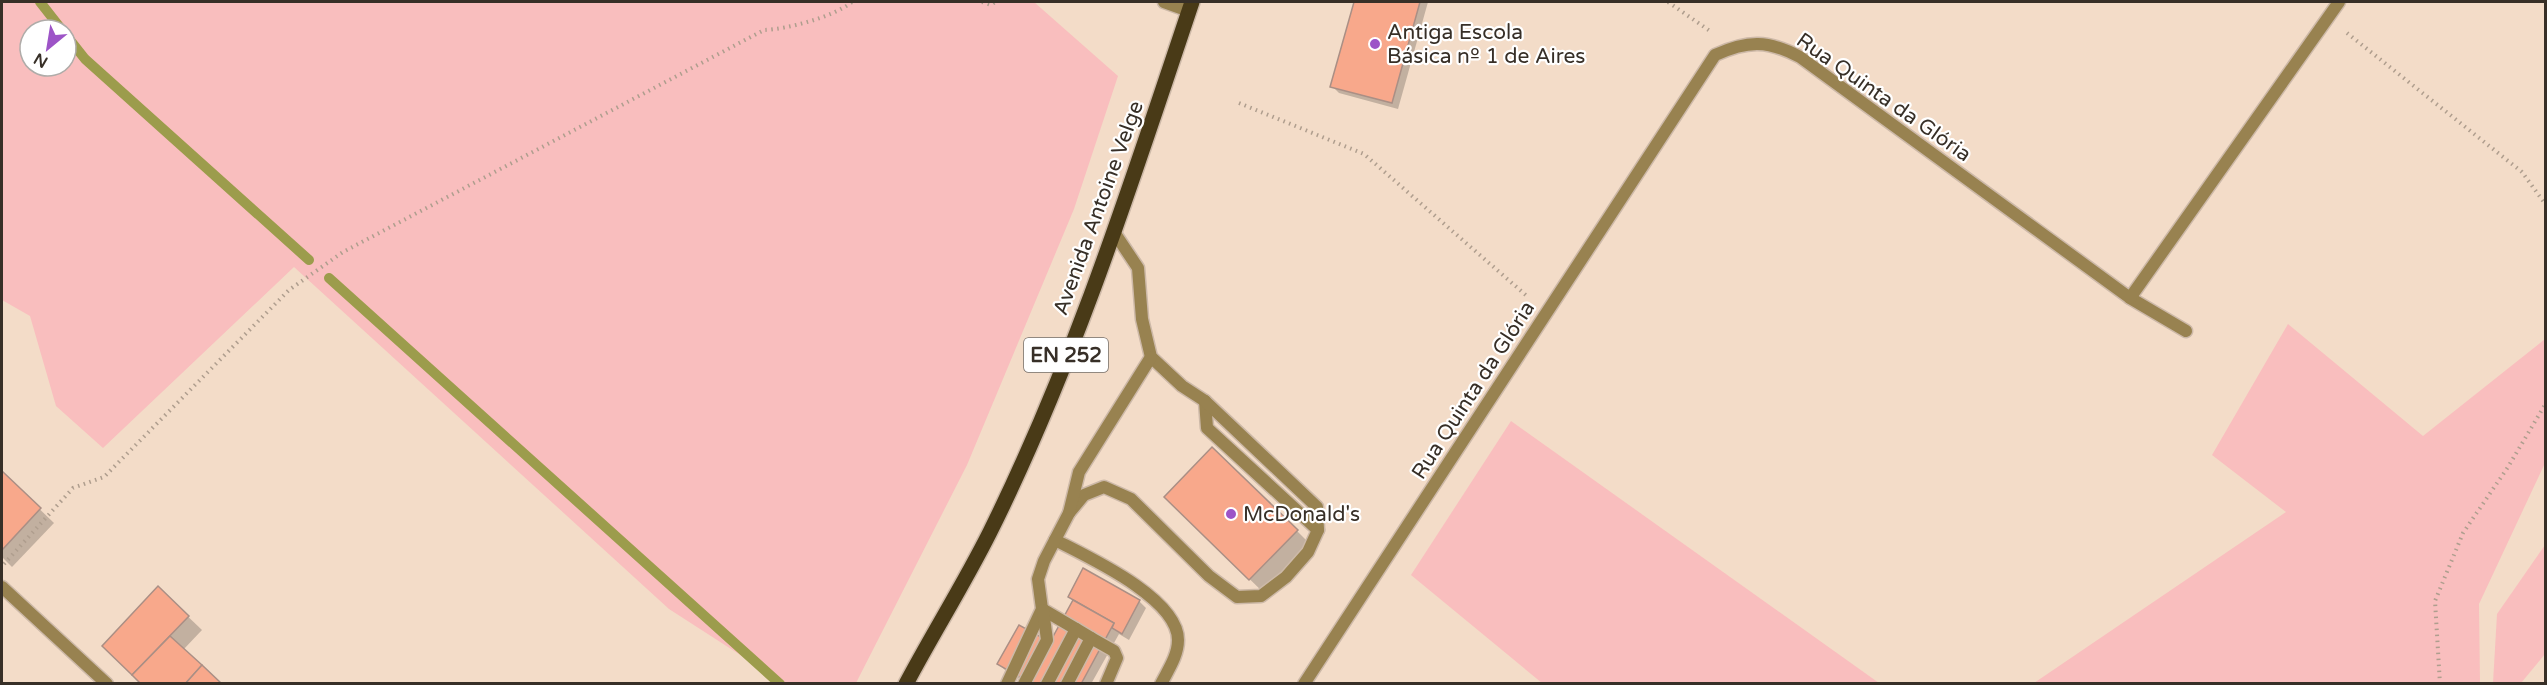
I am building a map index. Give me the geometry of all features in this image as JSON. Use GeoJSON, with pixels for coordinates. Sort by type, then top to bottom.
{"type":"FeatureCollection","features":[{"type":"Feature","properties":{"kind":"main road","name":"Avenida Antoine Velge"},"geometry":{"type":"LineString","coordinates":[[906,684],[989,533],[1055,386],[1114,232],[1191,6]]}},
{"type":"Feature","properties":{"kind":"street"},"geometry":{"type":"LineString","coordinates":[[1164,2],[1191,6]]}},
{"type":"Feature","properties":{"kind":"street"},"geometry":{"type":"LineString","coordinates":[[2130,298],[2339,2]]}},
{"type":"Feature","properties":{"kind":"street","name":"Rua Quinta da Glória"},"geometry":{"type":"LineString","coordinates":[[1304,684],[1715,55],[1732,47],[1766,43],[1784,48],[1800,57],[2130,298],[2186,331]]}},
{"type":"Feature","properties":{"kind":"street"},"geometry":{"type":"LineString","coordinates":[[1024,684],[1047,640],[1038,579],[1069,513],[1084,495],[1104,487],[1131,499],[1209,576],[1237,597],[1261,596],[1286,577],[1308,552],[1318,530],[1317,507],[1205,401],[1182,386],[1151,357],[1142,319],[1138,267],[1114,232]]}},
{"type":"Feature","properties":{"kind":"street"},"geometry":{"type":"LineString","coordinates":[[1069,513],[1079,472],[1151,357]]}},
{"type":"Feature","properties":{"kind":"street"},"geometry":{"type":"LineString","coordinates":[[1205,401],[1208,428],[1318,530]]}},
{"type":"Feature","properties":{"kind":"street"},"geometry":{"type":"LineString","coordinates":[[1055,540],[1119,574],[1143,590],[1170,618],[1178,638],[1175,657],[1161,684]]}},
{"type":"Feature","properties":{"kind":"street"},"geometry":{"type":"LineString","coordinates":[[2,587],[107,684]]}},
{"type":"Feature","properties":{"kind":"street"},"geometry":{"type":"LineString","coordinates":[[1042,609],[1114,651],[1117,658],[1106,684]]}},
{"type":"Feature","properties":{"kind":"street"},"geometry":{"type":"LineString","coordinates":[[1007,684],[1042,609]]}},
{"type":"Feature","properties":{"kind":"street"},"geometry":{"type":"LineString","coordinates":[[1047,684],[1076,629]]}},
{"type":"Feature","properties":{"kind":"street"},"geometry":{"type":"LineString","coordinates":[[1066,684],[1091,638]]}},
{"type":"Feature","properties":{"kind":"path"},"geometry":{"type":"LineString","coordinates":[[2,567],[73,488],[104,477],[289,290],[343,252],[764,30],[781,29],[826,14],[852,2]]}},
{"type":"Feature","properties":{"kind":"path"},"geometry":{"type":"LineString","coordinates":[[982,2],[991,5],[995,2]]}},
{"type":"Feature","properties":{"kind":"path"},"geometry":{"type":"LineString","coordinates":[[1668,2],[1732,47]]}},
{"type":"Feature","properties":{"kind":"path"},"geometry":{"type":"LineString","coordinates":[[2328,17],[2522,172],[2546,205]]}},
{"type":"Feature","properties":{"kind":"path"},"geometry":{"type":"LineString","coordinates":[[1239,103],[1364,153],[1546,314]]}},
{"type":"Feature","properties":{"kind":"path"},"geometry":{"type":"LineString","coordinates":[[2440,684],[2435,601],[2463,534],[2508,468],[2546,403]]}},
{"type":"Feature","properties":{"kind":"shaded area"},"geometry":{"type":"Polygon","coordinates":[[[2,2],[1034,2],[1118,76],[1074,209],[967,465],[856,683],[784,683],[669,609],[294,267],[103,448],[56,406],[30,316],[2,300],[2,2]]]}},
{"type":"Feature","properties":{"kind":"shaded area"},"geometry":{"type":"Polygon","coordinates":[[[2288,324],[2423,436],[2545,339],[2545,463],[2479,604],[2480,683],[2034,683],[2286,512],[2212,455],[2288,324]]]}},
{"type":"Feature","properties":{"kind":"shaded area"},"geometry":{"type":"Polygon","coordinates":[[[1511,421],[1879,683],[1542,683],[1411,575],[1511,421]]]}},
{"type":"Feature","properties":{"kind":"shaded area"},"geometry":{"type":"Polygon","coordinates":[[[2545,545],[2545,654],[2521,683],[2493,683],[2497,614],[2545,545]]]}},
{"type":"Feature","properties":{"kind":"building","name":"Antiga Escola Básica nº 1 de Aires"},"geometry":{"type":"Polygon","coordinates":[[[1354,2],[1420,2],[1392,103],[1330,87],[1354,2]]]}},
{"type":"Feature","properties":{"kind":"building","name":"McDonald's"},"geometry":{"type":"Polygon","coordinates":[[[1212,447],[1298,530],[1249,580],[1164,497],[1212,447]]]}},
{"type":"Feature","properties":{"kind":"building"},"geometry":{"type":"Polygon","coordinates":[[[2,471],[41,508],[2,550],[2,471]]]}},
{"type":"Feature","properties":{"kind":"building"},"geometry":{"type":"Polygon","coordinates":[[[1083,568],[1140,600],[1122,634],[1112,628],[1114,623],[1068,597],[1083,568]]]}},
{"type":"Feature","properties":{"kind":"building"},"geometry":{"type":"Polygon","coordinates":[[[158,586],[189,616],[132,675],[102,646],[158,586]]]}},
{"type":"Feature","properties":{"kind":"building"},"geometry":{"type":"Polygon","coordinates":[[[1073,600],[1114,623],[1081,684],[1032,684],[997,664],[1019,625],[1050,642],[1073,600]]]}},
{"type":"Feature","properties":{"kind":"building"},"geometry":{"type":"Polygon","coordinates":[[[170,636],[202,665],[185,684],[141,684],[132,675],[170,636]]]}},
{"type":"Feature","properties":{"kind":"building"},"geometry":{"type":"Polygon","coordinates":[[[202,665],[222,684],[185,684],[202,665]]]}},
{"type":"Feature","properties":{"kind":"waterway"},"geometry":{"type":"LineString","coordinates":[[40,2],[53,18]]}},
{"type":"Feature","properties":{"kind":"waterway"},"geometry":{"type":"LineString","coordinates":[[78,50],[85,59],[309,260]]}},
{"type":"Feature","properties":{"kind":"waterway"},"geometry":{"type":"LineString","coordinates":[[329,278],[780,684]]}},
{"type":"Feature","properties":{"kind":"place","name":"Antiga Escola Básica nº 1 de Aires"},"geometry":{"type":"Point","coordinates":[1375,44]}},
{"type":"Feature","properties":{"kind":"place","name":"McDonald's"},"geometry":{"type":"Point","coordinates":[1231,514]}}]}
